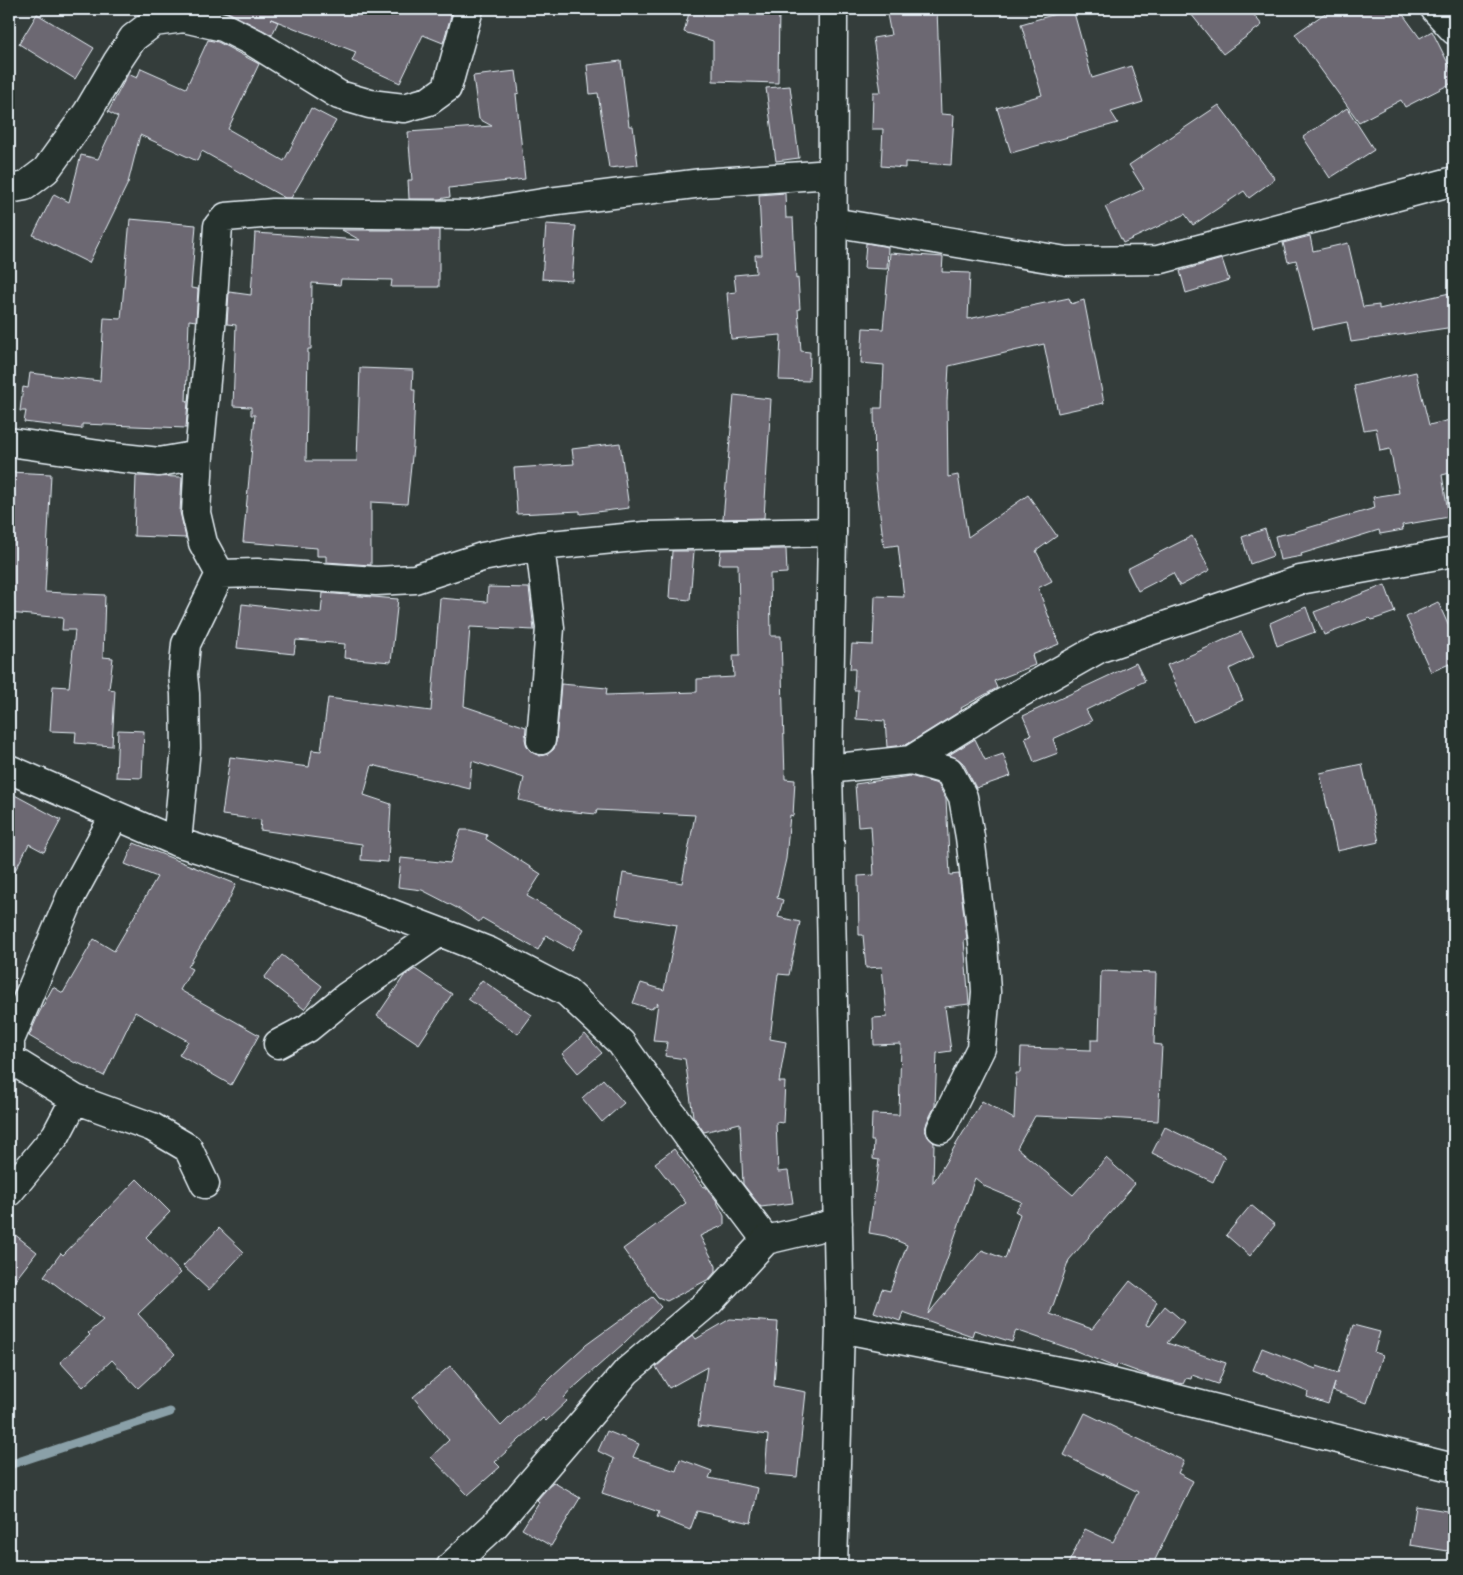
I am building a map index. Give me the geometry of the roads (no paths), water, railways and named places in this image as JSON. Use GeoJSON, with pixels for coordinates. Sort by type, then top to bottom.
{"type":"FeatureCollection","features":[{"type":"Feature","properties":{"kind":"street"},"geometry":{"type":"LineString","coordinates":[[9,189],[25,186],[46,170],[87,113],[133,38],[154,22],[184,18],[223,27],[255,43],[339,95],[370,104],[404,108],[430,101],[448,88],[469,9]]}},
{"type":"Feature","properties":{"kind":"street"},"geometry":{"type":"LineString","coordinates":[[833,9],[832,532],[828,769],[840,1328],[833,1566]]}},
{"type":"Feature","properties":{"kind":"street"},"geometry":{"type":"LineString","coordinates":[[1435,9],[1454,30]]}},
{"type":"Feature","properties":{"kind":"street"},"geometry":{"type":"LineString","coordinates":[[220,574],[203,543],[196,513],[199,454],[212,327],[218,226],[226,217],[273,213],[469,215],[550,202],[702,183],[832,174]]}},
{"type":"Feature","properties":{"kind":"street"},"geometry":{"type":"LineString","coordinates":[[832,222],[1066,261],[1158,260],[1454,180]]}},
{"type":"Feature","properties":{"kind":"street"},"geometry":{"type":"LineString","coordinates":[[9,442],[159,462],[199,454]]}},
{"type":"Feature","properties":{"kind":"street"},"geometry":{"type":"LineString","coordinates":[[220,574],[257,573],[376,581],[415,579],[482,557],[540,546],[645,536],[832,532]]}},
{"type":"Feature","properties":{"kind":"street"},"geometry":{"type":"LineString","coordinates":[[540,546],[550,628],[541,740]]}},
{"type":"Feature","properties":{"kind":"street"},"geometry":{"type":"LineString","coordinates":[[910,760],[1001,704],[1100,648],[1300,580],[1454,552]]}},
{"type":"Feature","properties":{"kind":"street"},"geometry":{"type":"LineString","coordinates":[[177,842],[186,748],[183,675],[186,644],[220,574]]}},
{"type":"Feature","properties":{"kind":"street"},"geometry":{"type":"LineString","coordinates":[[828,769],[910,760],[949,771],[963,797],[974,864],[983,943],[986,992],[981,1048],[940,1129]]}},
{"type":"Feature","properties":{"kind":"street"},"geometry":{"type":"LineString","coordinates":[[9,769],[177,842],[324,888],[440,932],[490,952],[567,992],[621,1043],[692,1142],[766,1240]]}},
{"type":"Feature","properties":{"kind":"street"},"geometry":{"type":"LineString","coordinates":[[115,815],[72,894],[10,1040],[10,1059],[75,1100],[152,1128],[188,1148],[205,1184]]}},
{"type":"Feature","properties":{"kind":"street"},"geometry":{"type":"LineString","coordinates":[[278,1044],[308,1028],[346,997],[440,932]]}},
{"type":"Feature","properties":{"kind":"street"},"geometry":{"type":"LineString","coordinates":[[9,1192],[56,1135],[75,1100]]}},
{"type":"Feature","properties":{"kind":"street"},"geometry":{"type":"LineString","coordinates":[[451,1566],[494,1525],[627,1371],[710,1301],[766,1240],[838,1223]]}},
{"type":"Feature","properties":{"kind":"street"},"geometry":{"type":"LineString","coordinates":[[840,1328],[1089,1377],[1454,1468]]}},
{"type":"Feature","properties":{"kind":"waterway"},"geometry":{"type":"LineString","coordinates":[[9,1465],[170,1412]]}}]}
